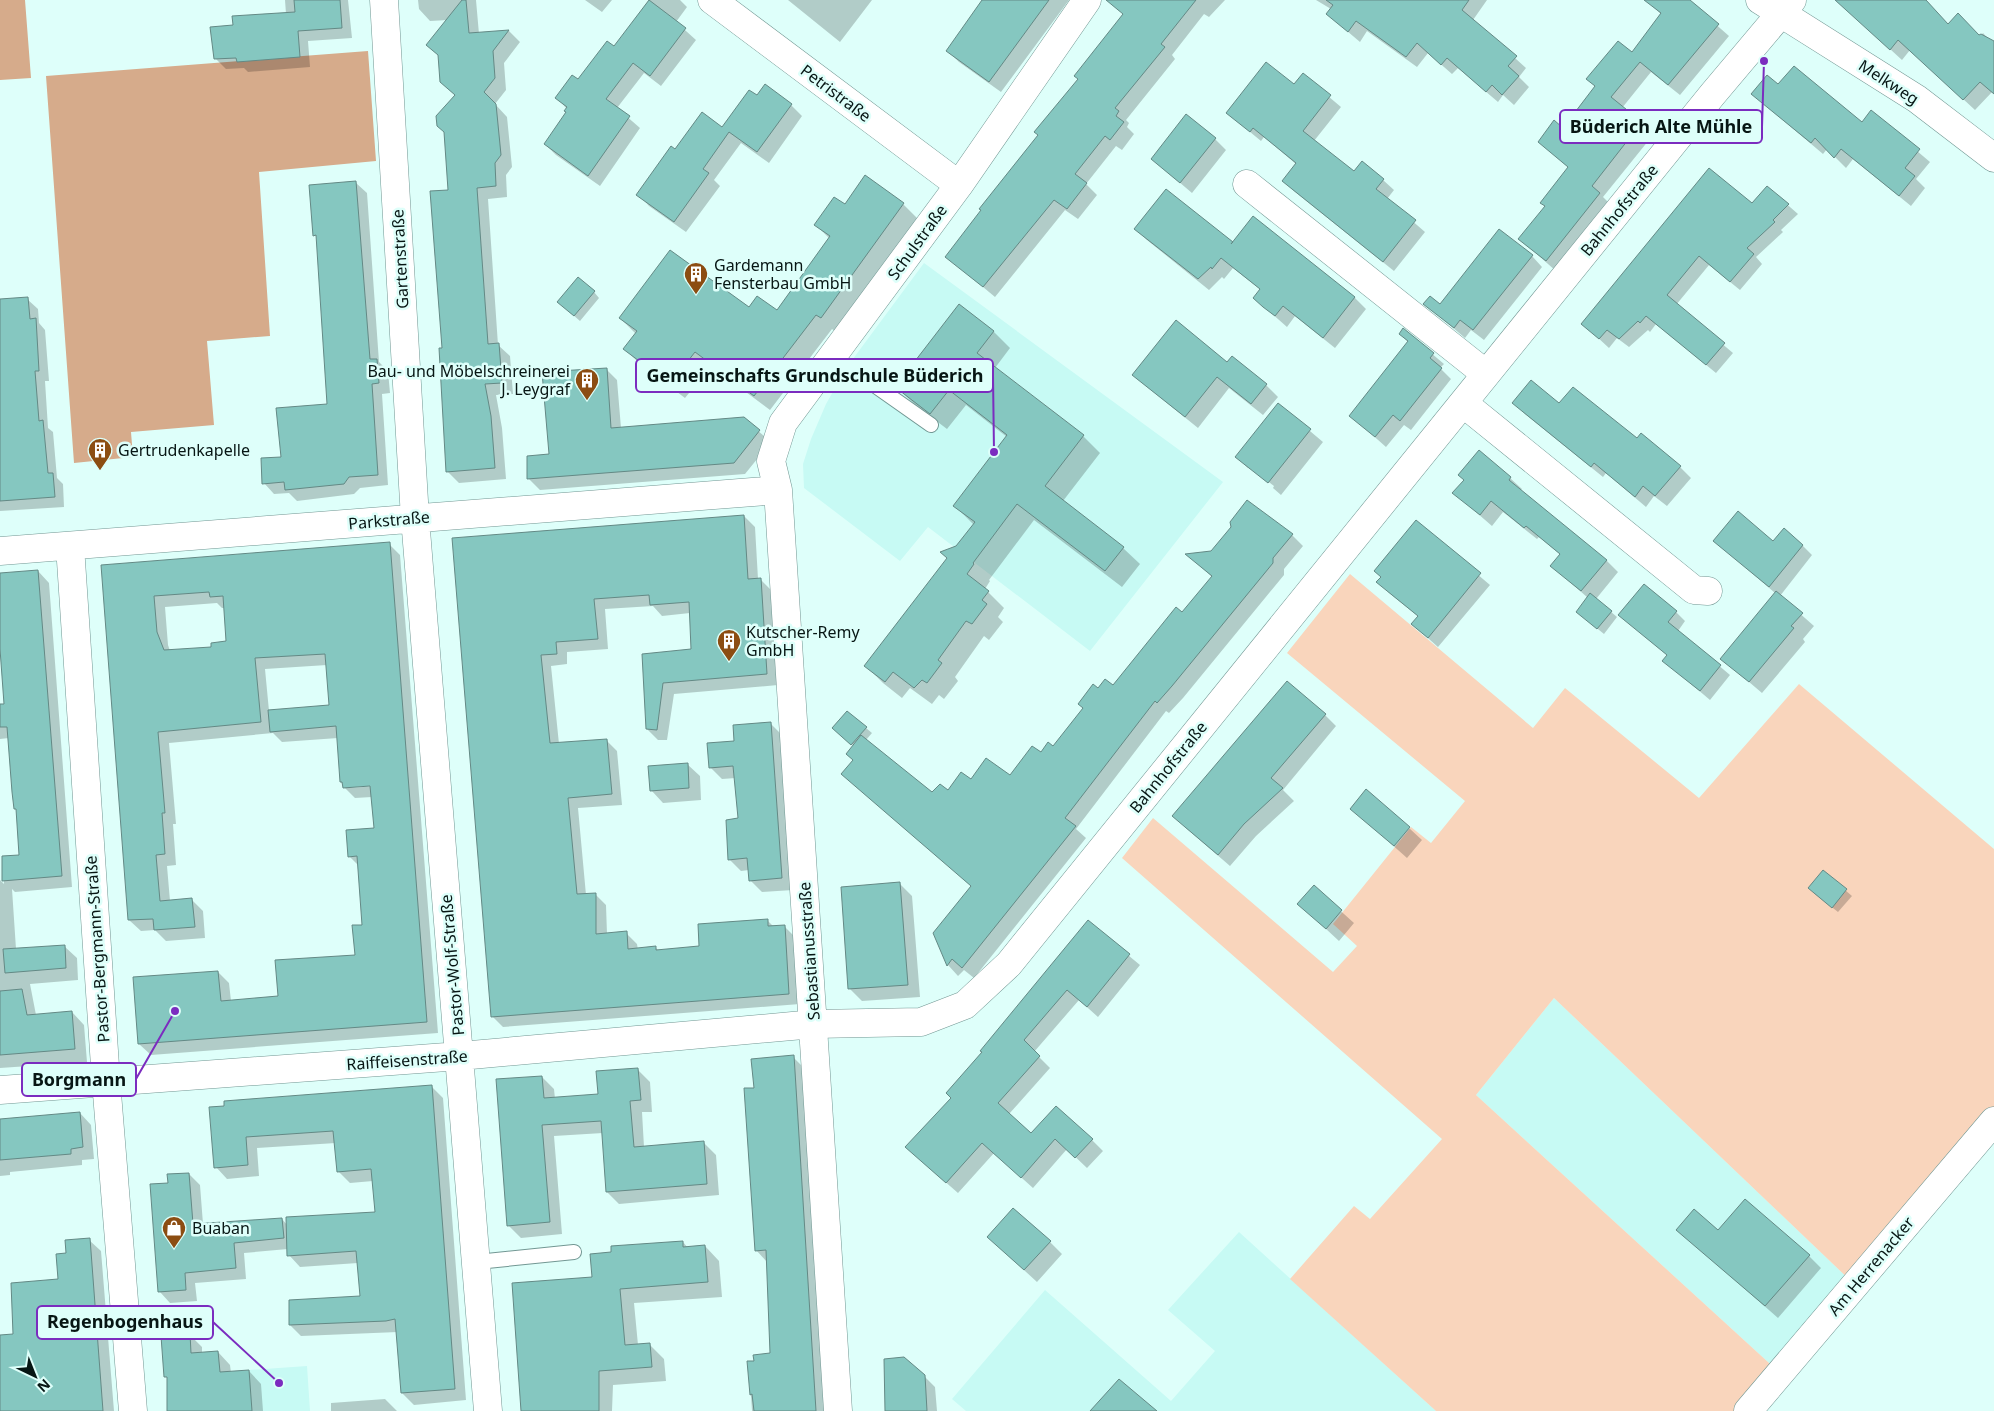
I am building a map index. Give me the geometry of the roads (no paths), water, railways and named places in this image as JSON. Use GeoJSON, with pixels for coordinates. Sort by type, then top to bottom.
{"type":"FeatureCollection","features":[{"type":"Feature","properties":{"kind":"street","name":"Gartenstraße"},"geometry":{"type":"LineString","coordinates":[[384,0],[415,518]]}},
{"type":"Feature","properties":{"kind":"street","name":"Petristraße"},"geometry":{"type":"LineString","coordinates":[[712,0],[959,185]]}},
{"type":"Feature","properties":{"kind":"street","name":"Schulstraße"},"geometry":{"type":"LineString","coordinates":[[778,490],[771,461],[783,423],[959,185],[1087,0]]}},
{"type":"Feature","properties":{"kind":"street","name":"Melkweg"},"geometry":{"type":"LineString","coordinates":[[1778,4],[1917,99],[1994,158]]}},
{"type":"Feature","properties":{"kind":"street","name":"Bahnhofstraße"},"geometry":{"type":"LineString","coordinates":[[814,1024],[921,1022],[965,1005],[1009,964],[1712,95],[1778,4]]}},
{"type":"Feature","properties":{"kind":"street"},"geometry":{"type":"LineString","coordinates":[[1248,184],[1486,374]]}},
{"type":"Feature","properties":{"kind":"street"},"geometry":{"type":"LineString","coordinates":[[1463,403],[1694,590],[1708,591]]}},
{"type":"Feature","properties":{"kind":"street","name":"Parkstraße"},"geometry":{"type":"LineString","coordinates":[[0,551],[778,490]]}},
{"type":"Feature","properties":{"kind":"street","name":"Sebastianusstraße"},"geometry":{"type":"LineString","coordinates":[[778,490],[838,1411]]}},
{"type":"Feature","properties":{"kind":"street","name":"Pastor-Wolf-Straße"},"geometry":{"type":"LineString","coordinates":[[415,518],[488,1411]]}},
{"type":"Feature","properties":{"kind":"street","name":"Pastor-Bergmann-Straße"},"geometry":{"type":"LineString","coordinates":[[70,546],[106,1081],[133,1411]]}},
{"type":"Feature","properties":{"kind":"street","name":"Raiffeisenstraße"},"geometry":{"type":"LineString","coordinates":[[0,1090],[460,1056],[814,1024]]}},
{"type":"Feature","properties":{"kind":"street","name":"Am Herrenacker"},"geometry":{"type":"LineString","coordinates":[[1748,1411],[1994,1121]]}},
{"type":"Feature","properties":{"kind":"lane"},"geometry":{"type":"LineString","coordinates":[[833,356],[931,425]]}},
{"type":"Feature","properties":{"kind":"lane"},"geometry":{"type":"LineString","coordinates":[[477,1262],[574,1252]]}},
{"type":"Feature","properties":{"kind":"place","name":"Büderich Alte Mühle"},"geometry":{"type":"Point","coordinates":[1764,61]}},
{"type":"Feature","properties":{"kind":"place","name":"Gardemann Fensterbau GmbH"},"geometry":{"type":"Point","coordinates":[696,295]}},
{"type":"Feature","properties":{"kind":"place","name":"Bau- und Möbelschreinerei J. Leygraf"},"geometry":{"type":"Point","coordinates":[587,401]}},
{"type":"Feature","properties":{"kind":"place","name":"Gemeinschafts Grundschule Büderich"},"geometry":{"type":"Point","coordinates":[994,452]}},
{"type":"Feature","properties":{"kind":"place","name":"Gertrudenkapelle"},"geometry":{"type":"Point","coordinates":[100,471]}},
{"type":"Feature","properties":{"kind":"place","name":"Kutscher-Remy GmbH"},"geometry":{"type":"Point","coordinates":[729,662]}},
{"type":"Feature","properties":{"kind":"place","name":"Borgmann"},"geometry":{"type":"Point","coordinates":[175,1011]}},
{"type":"Feature","properties":{"kind":"place","name":"Buaban"},"geometry":{"type":"Point","coordinates":[174,1249]}},
{"type":"Feature","properties":{"kind":"place","name":"Regenbogenhaus"},"geometry":{"type":"Point","coordinates":[279,1383]}}]}
